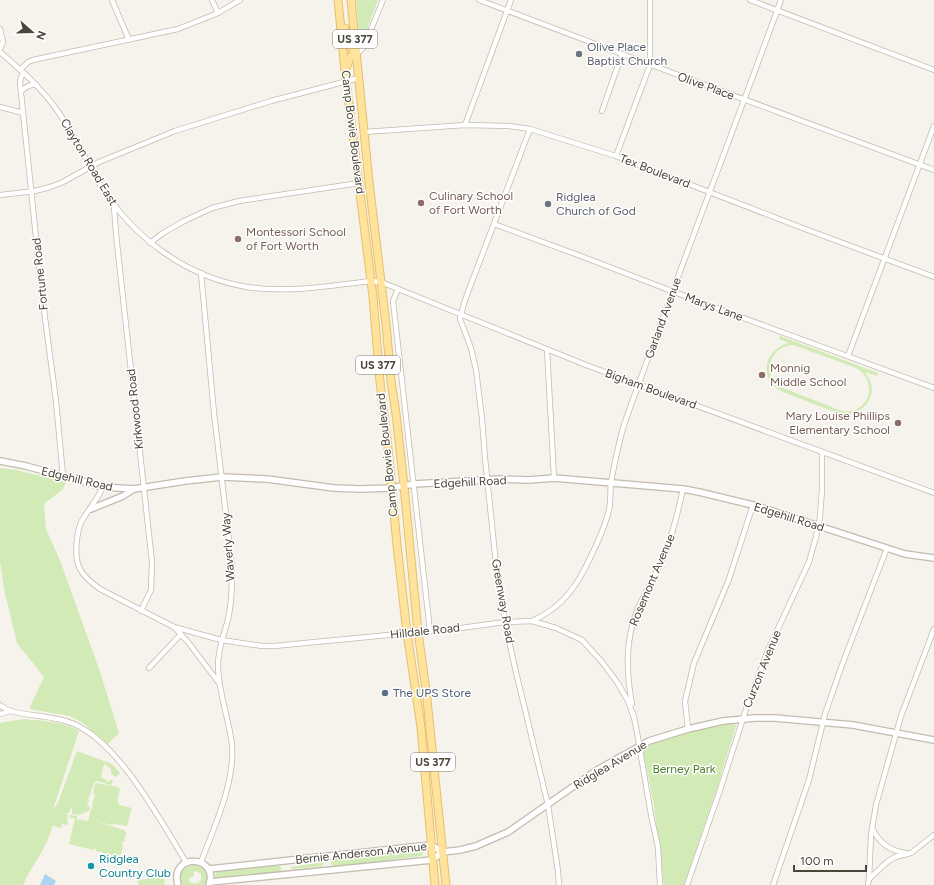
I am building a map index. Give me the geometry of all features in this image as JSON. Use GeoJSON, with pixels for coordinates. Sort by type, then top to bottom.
{"type":"FeatureCollection","features":[{"type":"Feature","properties":{"kind":"main road"},"geometry":{"type":"LineString","coordinates":[[347,0],[352,19]]}},
{"type":"Feature","properties":{"kind":"main road","name":"Camp Bowie Boulevard"},"geometry":{"type":"LineString","coordinates":[[351,0],[369,182],[404,486],[418,632],[426,690],[446,885]]}},
{"type":"Feature","properties":{"kind":"main road"},"geometry":{"type":"LineString","coordinates":[[338,3],[342,9],[344,17],[348,45],[356,50],[351,56],[345,72]]}},
{"type":"Feature","properties":{"kind":"main road","name":"Camp Bowie Boulevard"},"geometry":{"type":"LineString","coordinates":[[338,3],[370,281],[407,633],[421,727],[435,885]]}},
{"type":"Feature","properties":{"kind":"main road"},"geometry":{"type":"LineString","coordinates":[[353,134],[364,132]]}},
{"type":"Feature","properties":{"kind":"main road"},"geometry":{"type":"LineString","coordinates":[[359,183],[369,182]]}},
{"type":"Feature","properties":{"kind":"main road"},"geometry":{"type":"LineString","coordinates":[[380,382],[391,380]]}},
{"type":"Feature","properties":{"kind":"main road"},"geometry":{"type":"LineString","coordinates":[[421,727],[426,752],[427,754],[432,754]]}},
{"type":"Feature","properties":{"kind":"street"},"geometry":{"type":"LineString","coordinates":[[112,0],[129,40]]}},
{"type":"Feature","properties":{"kind":"street"},"geometry":{"type":"LineString","coordinates":[[212,0],[218,13]]}},
{"type":"Feature","properties":{"kind":"street"},"geometry":{"type":"LineString","coordinates":[[22,72],[28,62],[32,60],[178,29],[218,13],[240,0]]}},
{"type":"Feature","properties":{"kind":"street"},"geometry":{"type":"LineString","coordinates":[[356,50],[360,51],[364,47],[383,0]]}},
{"type":"Feature","properties":{"kind":"street","name":"Olive Place"},"geometry":{"type":"LineString","coordinates":[[479,0],[934,170]]}},
{"type":"Feature","properties":{"kind":"street"},"geometry":{"type":"LineString","coordinates":[[465,126],[511,0]]}},
{"type":"Feature","properties":{"kind":"street"},"geometry":{"type":"LineString","coordinates":[[616,156],[650,65],[650,0]]}},
{"type":"Feature","properties":{"kind":"street"},"geometry":{"type":"LineString","coordinates":[[750,0],[934,70]]}},
{"type":"Feature","properties":{"kind":"street","name":"Garland Avenue"},"geometry":{"type":"LineString","coordinates":[[532,621],[556,607],[570,592],[584,570],[602,531],[609,509],[611,484],[622,431],[781,0]]}},
{"type":"Feature","properties":{"kind":"street"},"geometry":{"type":"LineString","coordinates":[[0,29],[3,42],[0,51]]}},
{"type":"Feature","properties":{"kind":"street","name":"Clayton Road East"},"geometry":{"type":"LineString","coordinates":[[0,51],[36,84],[59,112],[114,206],[150,243],[177,262],[201,273],[247,286],[276,288],[315,287],[370,281]]}},
{"type":"Feature","properties":{"kind":"street"},"geometry":{"type":"LineString","coordinates":[[602,111],[622,54]]}},
{"type":"Feature","properties":{"kind":"street","name":"Fortune Road"},"geometry":{"type":"LineString","coordinates":[[22,72],[20,83],[23,113],[42,295],[56,401],[63,476]]}},
{"type":"Feature","properties":{"kind":"street"},"geometry":{"type":"LineString","coordinates":[[0,195],[50,187],[61,183],[99,162],[175,131],[271,101],[346,80],[359,78]]}},
{"type":"Feature","properties":{"kind":"street"},"geometry":{"type":"LineString","coordinates":[[21,91],[28,86],[36,84]]}},
{"type":"Feature","properties":{"kind":"street"},"geometry":{"type":"LineString","coordinates":[[0,107],[23,113]]}},
{"type":"Feature","properties":{"kind":"street","name":"Tex Boulevard"},"geometry":{"type":"LineString","coordinates":[[364,132],[465,126],[509,126],[530,129],[616,156],[805,230],[934,277]]}},
{"type":"Feature","properties":{"kind":"street"},"geometry":{"type":"LineString","coordinates":[[848,356],[934,126]]}},
{"type":"Feature","properties":{"kind":"street"},"geometry":{"type":"LineString","coordinates":[[461,315],[465,300],[530,129]]}},
{"type":"Feature","properties":{"kind":"street"},"geometry":{"type":"LineString","coordinates":[[150,243],[163,233],[184,221],[212,208],[268,196],[359,183]]}},
{"type":"Feature","properties":{"kind":"street","name":"Kirkwood Road"},"geometry":{"type":"LineString","coordinates":[[114,206],[152,562],[151,590],[141,611]]}},
{"type":"Feature","properties":{"kind":"street","name":"Marys Lane"},"geometry":{"type":"LineString","coordinates":[[494,224],[673,292],[934,388]]}},
{"type":"Feature","properties":{"kind":"street","name":"Waverly Way"},"geometry":{"type":"LineString","coordinates":[[201,273],[214,413],[232,566],[228,623],[221,640],[218,664],[219,683],[228,719],[232,747],[230,768],[227,789],[220,812],[201,862]]}},
{"type":"Feature","properties":{"kind":"street","name":"Bigham Boulevard"},"geometry":{"type":"LineString","coordinates":[[370,281],[381,282],[639,385],[934,493]]}},
{"type":"Feature","properties":{"kind":"street"},"geometry":{"type":"LineString","coordinates":[[398,290],[393,302],[430,631]]}},
{"type":"Feature","properties":{"kind":"street","name":"Greenway Road"},"geometry":{"type":"LineString","coordinates":[[461,315],[460,319],[471,348],[476,370],[496,564],[505,622],[548,805],[559,885]]}},
{"type":"Feature","properties":{"kind":"street"},"geometry":{"type":"LineString","coordinates":[[547,349],[554,478]]}},
{"type":"Feature","properties":{"kind":"street","name":"Curzon Avenue"},"geometry":{"type":"LineString","coordinates":[[687,885],[748,703],[769,648],[809,562],[819,525],[822,489],[822,452]]}},
{"type":"Feature","properties":{"kind":"street","name":"Edgehill Road"},"geometry":{"type":"LineString","coordinates":[[0,462],[26,466],[103,487],[134,489],[222,477],[267,479],[334,488],[391,488],[414,484],[554,478],[683,489],[753,505],[819,525],[905,554],[934,558]]}},
{"type":"Feature","properties":{"kind":"street","name":"Hilldale Road"},"geometry":{"type":"LineString","coordinates":[[103,487],[97,500],[82,519],[78,532],[75,553],[79,568],[84,576],[100,589],[174,627],[221,640],[262,646],[274,646],[430,631],[505,622],[532,621],[556,628],[582,640],[602,662],[617,682],[628,701],[633,715]]}},
{"type":"Feature","properties":{"kind":"street"},"geometry":{"type":"LineString","coordinates":[[91,509],[123,496],[134,489]]}},
{"type":"Feature","properties":{"kind":"street","name":"Rosemont Avenue"},"geometry":{"type":"LineString","coordinates":[[660,885],[658,847],[633,715],[626,664],[630,634],[639,607],[664,556],[674,528],[683,489]]}},
{"type":"Feature","properties":{"kind":"street"},"geometry":{"type":"LineString","coordinates":[[688,729],[685,702],[694,663],[728,579],[753,505]]}},
{"type":"Feature","properties":{"kind":"street"},"geometry":{"type":"LineString","coordinates":[[773,885],[809,780],[823,722],[842,665],[887,548]]}},
{"type":"Feature","properties":{"kind":"street","name":"Hilldale Road"},"geometry":{"type":"LineString","coordinates":[[174,627],[188,642],[219,683]]}},
{"type":"Feature","properties":{"kind":"street"},"geometry":{"type":"LineString","coordinates":[[868,885],[870,879],[871,835],[876,805],[896,733],[915,677],[934,629]]}},
{"type":"Feature","properties":{"kind":"street"},"geometry":{"type":"LineString","coordinates":[[149,668],[180,634]]}},
{"type":"Feature","properties":{"kind":"street"},"geometry":{"type":"LineString","coordinates":[[0,705],[10,711],[61,719],[88,732],[101,742],[148,801],[186,862]]}},
{"type":"Feature","properties":{"kind":"street"},"geometry":{"type":"LineString","coordinates":[[0,714],[10,711]]}},
{"type":"Feature","properties":{"kind":"street","name":"Ridglea Avenue"},"geometry":{"type":"LineString","coordinates":[[443,852],[476,846],[502,835],[548,805],[597,770],[649,741],[688,729],[722,721],[775,718],[823,722],[934,740]]}},
{"type":"Feature","properties":{"kind":"street"},"geometry":{"type":"LineString","coordinates":[[872,828],[878,838],[890,849],[897,852],[908,853]]}},
{"type":"Feature","properties":{"kind":"street"},"geometry":{"type":"LineString","coordinates":[[870,879],[879,868],[887,862],[895,857],[911,853],[934,835]]}},
{"type":"Feature","properties":{"kind":"street","name":"Bernie Anderson Avenue"},"geometry":{"type":"LineString","coordinates":[[209,869],[431,845],[443,852],[432,860],[210,884]]}},
{"type":"Feature","properties":{"kind":"street"},"geometry":{"type":"LineString","coordinates":[[178,885],[177,873],[186,862],[194,860],[201,862],[209,869],[211,878],[210,884]]}},
{"type":"Feature","properties":{"kind":"green space"},"geometry":{"type":"Polygon","coordinates":[[[356,0],[378,0],[363,40],[360,41],[356,0]]]}},
{"type":"Feature","properties":{"kind":"green space"},"geometry":{"type":"Polygon","coordinates":[[[780,336],[878,373],[877,376],[865,372],[869,378],[872,388],[871,395],[866,405],[853,413],[845,414],[824,408],[783,392],[775,387],[770,381],[767,373],[769,358],[780,346],[789,343],[779,339],[780,336]],[[793,345],[785,346],[774,354],[771,360],[770,373],[778,386],[842,411],[852,411],[859,408],[865,402],[869,387],[862,372],[854,367],[793,345]]]}},
{"type":"Feature","properties":{"kind":"green space"},"geometry":{"type":"Polygon","coordinates":[[[0,468],[16,470],[66,482],[63,489],[44,504],[46,529],[61,563],[100,672],[119,733],[108,744],[83,723],[70,716],[29,709],[44,677],[17,643],[4,589],[0,562],[0,468]]]}},
{"type":"Feature","properties":{"kind":"green space"},"geometry":{"type":"Polygon","coordinates":[[[24,719],[59,723],[79,731],[53,809],[58,803],[77,751],[112,764],[120,773],[116,777],[111,774],[111,769],[104,764],[101,777],[109,782],[110,779],[113,781],[111,785],[97,781],[94,783],[88,800],[87,806],[90,806],[89,811],[79,815],[72,814],[71,808],[70,812],[67,813],[68,825],[62,824],[61,828],[53,825],[44,848],[23,885],[0,885],[0,723],[24,719]]]}},
{"type":"Feature","properties":{"kind":"green space","name":"Berney Park"},"geometry":{"type":"Polygon","coordinates":[[[724,723],[733,723],[736,726],[717,788],[684,885],[664,885],[654,806],[643,750],[644,747],[673,734],[724,723]]]}},
{"type":"Feature","properties":{"kind":"green space"},"geometry":{"type":"Polygon","coordinates":[[[97,783],[118,787],[120,789],[118,799],[116,800],[118,801],[119,805],[132,808],[127,826],[112,825],[90,820],[89,818],[91,809],[93,808],[92,806],[95,795],[93,793],[95,784],[97,783]]]}},
{"type":"Feature","properties":{"kind":"green space"},"geometry":{"type":"Polygon","coordinates":[[[69,815],[77,816],[77,819],[88,821],[88,819],[124,830],[126,833],[124,842],[121,843],[123,845],[121,854],[117,856],[96,851],[95,848],[93,850],[69,844],[75,818],[70,818],[69,815]]]}},
{"type":"Feature","properties":{"kind":"green space"},"geometry":{"type":"Polygon","coordinates":[[[421,849],[423,854],[421,856],[335,867],[331,863],[331,860],[334,858],[421,849]]]}},
{"type":"Feature","properties":{"kind":"green space"},"geometry":{"type":"Polygon","coordinates":[[[322,862],[324,863],[322,866],[292,869],[291,867],[322,862]]]}},
{"type":"Feature","properties":{"kind":"green space"},"geometry":{"type":"Polygon","coordinates":[[[279,865],[282,869],[279,873],[218,879],[215,877],[218,871],[279,865]]]}},
{"type":"Feature","properties":{"kind":"green space"},"geometry":{"type":"Polygon","coordinates":[[[191,866],[199,866],[206,872],[207,878],[205,885],[183,885],[181,881],[181,874],[185,869],[191,866]],[[194,871],[194,876],[188,879],[191,883],[198,883],[201,880],[201,874],[194,871]]]}},
{"type":"Feature","properties":{"kind":"green space"},"geometry":{"type":"Polygon","coordinates":[[[164,877],[165,885],[139,885],[137,880],[164,877]]]}},
{"type":"Feature","properties":{"kind":"water"},"geometry":{"type":"Polygon","coordinates":[[[45,874],[56,881],[54,885],[40,885],[45,874]]]}},
{"type":"Feature","properties":{"kind":"place","name":"Olive Place Baptist Church"},"geometry":{"type":"Point","coordinates":[579,54]}},
{"type":"Feature","properties":{"kind":"place","name":"Culinary School of Fort Worth"},"geometry":{"type":"Point","coordinates":[421,203]}},
{"type":"Feature","properties":{"kind":"place","name":"Ridglea Church of God"},"geometry":{"type":"Point","coordinates":[548,204]}},
{"type":"Feature","properties":{"kind":"place","name":"Montessori School of Fort Worth"},"geometry":{"type":"Point","coordinates":[238,239]}},
{"type":"Feature","properties":{"kind":"place","name":"Monnig Middle School"},"geometry":{"type":"Point","coordinates":[762,375]}},
{"type":"Feature","properties":{"kind":"place","name":"Mary Louise Phillips Elementary School"},"geometry":{"type":"Point","coordinates":[898,423]}},
{"type":"Feature","properties":{"kind":"place","name":"The UPS Store"},"geometry":{"type":"Point","coordinates":[385,693]}},
{"type":"Feature","properties":{"kind":"place","name":"Ridglea Country Club"},"geometry":{"type":"Point","coordinates":[91,866]}}]}
